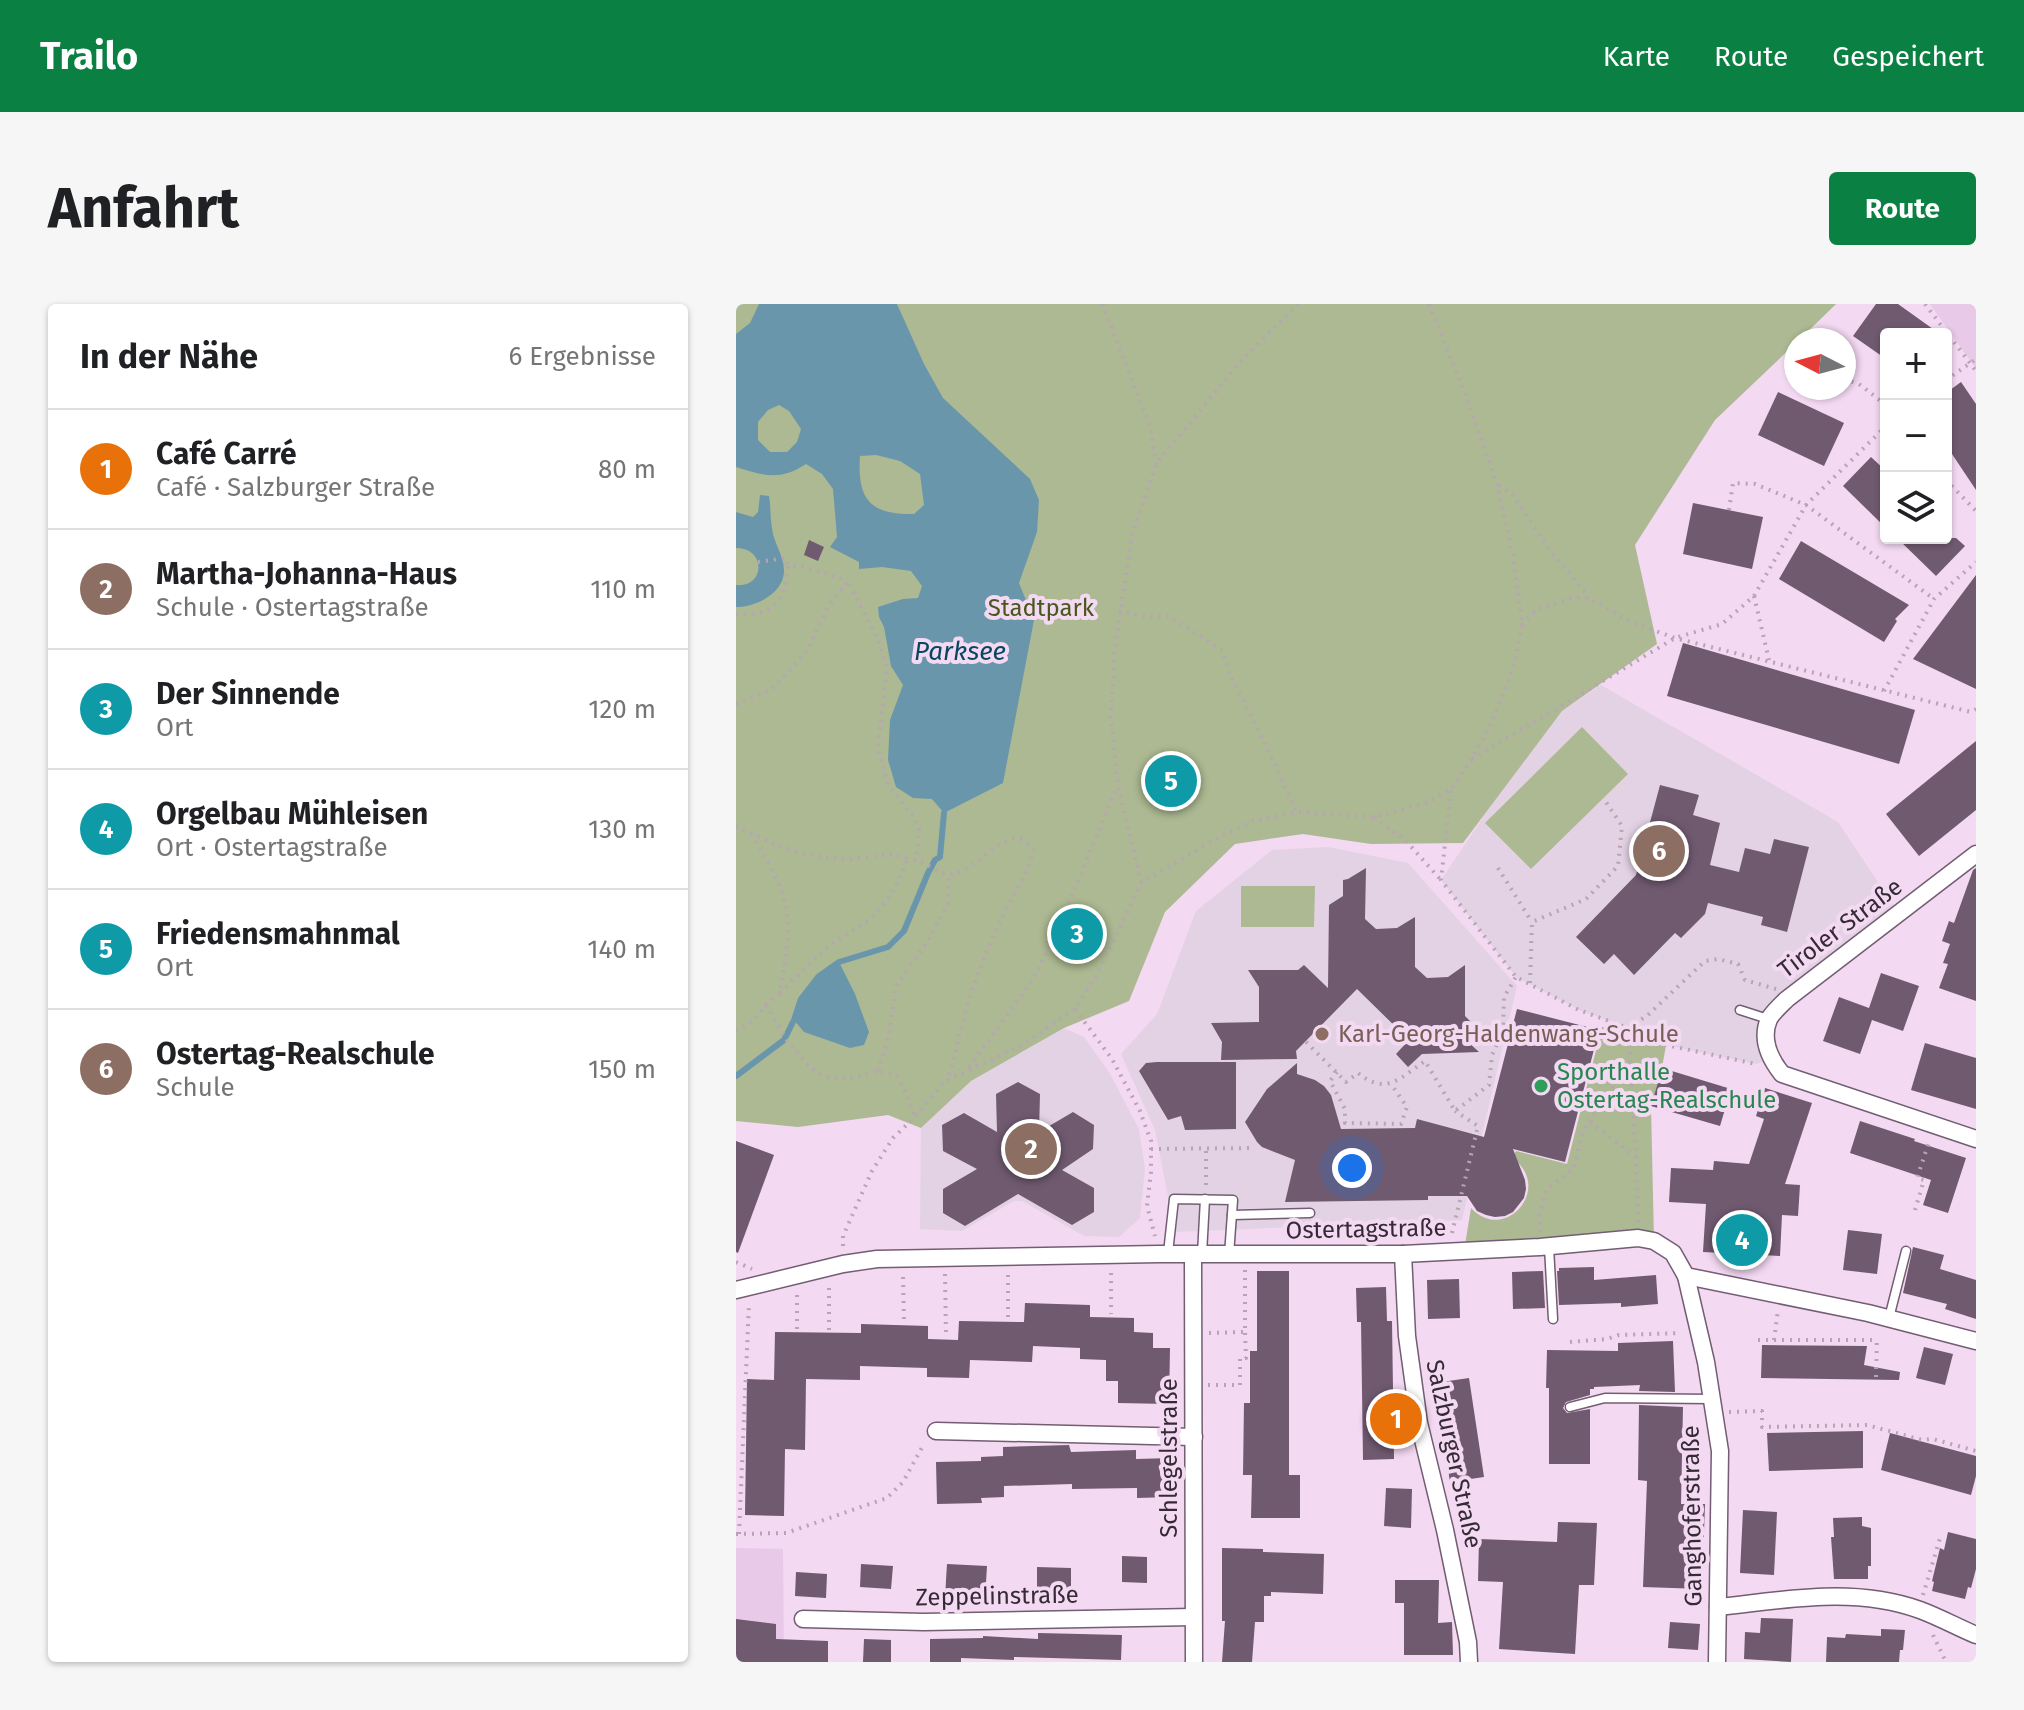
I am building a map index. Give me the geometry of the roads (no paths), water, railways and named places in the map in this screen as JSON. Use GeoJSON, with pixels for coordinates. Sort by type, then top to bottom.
{"type":"FeatureCollection","features":[{"type":"Feature","properties":{"kind":"street","name":"Tiroler Straße"},"geometry":{"type":"LineString","coordinates":[[1769,1020],[1787,999],[1976,854]]}},
{"type":"Feature","properties":{"kind":"street"},"geometry":{"type":"LineString","coordinates":[[1769,1020],[1765,1036],[1770,1059],[1782,1074],[1976,1139]]}},
{"type":"Feature","properties":{"kind":"street","name":"Ostertagstraße"},"geometry":{"type":"LineString","coordinates":[[743,1288],[877,1259],[1403,1254],[1638,1238],[1654,1241],[1673,1253],[1686,1276]]}},
{"type":"Feature","properties":{"kind":"street","name":"Salzburger Straße"},"geometry":{"type":"LineString","coordinates":[[1403,1254],[1407,1336],[1419,1423],[1445,1530],[1468,1642],[1469,1662]]}},
{"type":"Feature","properties":{"kind":"street","name":"Schlegelstraße"},"geometry":{"type":"LineString","coordinates":[[1194,1662],[1194,1333],[1198,1255]]}},
{"type":"Feature","properties":{"kind":"street"},"geometry":{"type":"LineString","coordinates":[[1686,1276],[1887,1318],[1976,1341]]}},
{"type":"Feature","properties":{"kind":"street","name":"Ganghoferstraße"},"geometry":{"type":"LineString","coordinates":[[1686,1276],[1720,1451],[1717,1662]]}},
{"type":"Feature","properties":{"kind":"street"},"geometry":{"type":"LineString","coordinates":[[936,1431],[1194,1437]]}},
{"type":"Feature","properties":{"kind":"street"},"geometry":{"type":"LineString","coordinates":[[1718,1607],[1828,1595],[1875,1599],[1919,1610],[1976,1635]]}},
{"type":"Feature","properties":{"kind":"street","name":"Zeppelinstraße"},"geometry":{"type":"LineString","coordinates":[[803,1619],[924,1622],[1193,1617]]}},
{"type":"Feature","properties":{"kind":"lane"},"geometry":{"type":"LineString","coordinates":[[1740,1010],[1769,1020]]}},
{"type":"Feature","properties":{"kind":"lane"},"geometry":{"type":"LineString","coordinates":[[1164,1254],[1174,1199],[1205,1199],[1233,1200],[1237,1255]]}},
{"type":"Feature","properties":{"kind":"lane"},"geometry":{"type":"LineString","coordinates":[[1198,1255],[1205,1199]]}},
{"type":"Feature","properties":{"kind":"lane"},"geometry":{"type":"LineString","coordinates":[[1232,1215],[1310,1213]]}},
{"type":"Feature","properties":{"kind":"lane"},"geometry":{"type":"LineString","coordinates":[[1544,1246],[1553,1319]]}},
{"type":"Feature","properties":{"kind":"lane"},"geometry":{"type":"LineString","coordinates":[[1887,1318],[1906,1251]]}},
{"type":"Feature","properties":{"kind":"lane"},"geometry":{"type":"LineString","coordinates":[[1570,1407],[1605,1398],[1713,1406]]}},
{"type":"Feature","properties":{"kind":"water","name":"Parksee"},"geometry":{"type":"Polygon","coordinates":[[[759,304],[897,304],[943,398],[1030,479],[1039,500],[1037,532],[1019,583],[1034,620],[1003,783],[944,813],[932,799],[913,798],[896,787],[888,760],[890,720],[903,685],[891,666],[878,607],[918,598],[922,586],[911,571],[882,567],[859,569],[859,562],[830,547],[837,537],[833,489],[822,474],[806,464],[780,475],[755,473],[736,467],[736,334],[750,323],[759,304]],[[779,405],[768,410],[758,422],[758,440],[770,452],[787,452],[797,442],[801,429],[789,411],[779,405]],[[876,455],[860,456],[861,483],[869,502],[887,511],[914,514],[924,505],[920,474],[900,461],[876,455]]]}},
{"type":"Feature","properties":{"kind":"water"},"geometry":{"type":"Polygon","coordinates":[[[760,495],[769,496],[773,533],[784,572],[779,587],[767,598],[736,607],[736,585],[753,580],[758,568],[753,554],[736,548],[736,512],[753,517],[758,512],[760,495]]]}},
{"type":"Feature","properties":{"kind":"water"},"geometry":{"type":"Polygon","coordinates":[[[839,962],[869,1032],[864,1045],[850,1048],[804,1032],[794,1020],[810,986],[839,962]]]}},
{"type":"Feature","properties":{"kind":"waterway"},"geometry":{"type":"LineString","coordinates":[[736,1076],[784,1040],[801,999],[818,977],[839,962],[888,947],[904,931],[928,873],[940,857],[944,813]]}},
{"type":"Feature","properties":{"kind":"place","name":"Friedensmahnmal"},"geometry":{"type":"Point","coordinates":[1171,781]}},
{"type":"Feature","properties":{"kind":"place","name":"Ostertag-Realschule"},"geometry":{"type":"Point","coordinates":[1659,851]}},
{"type":"Feature","properties":{"kind":"place","name":"Der Sinnende"},"geometry":{"type":"Point","coordinates":[1077,934]}},
{"type":"Feature","properties":{"kind":"place","name":"Karl-Georg-Haldenwang-Schule"},"geometry":{"type":"Point","coordinates":[1322,1034]}},
{"type":"Feature","properties":{"kind":"place","name":"Sporthalle Ostertag-Realschule"},"geometry":{"type":"Point","coordinates":[1541,1086]}},
{"type":"Feature","properties":{"kind":"place","name":"Martha-Johanna-Haus"},"geometry":{"type":"Point","coordinates":[1031,1149]}},
{"type":"Feature","properties":{"kind":"place","name":"Orgelbau Mühleisen"},"geometry":{"type":"Point","coordinates":[1742,1240]}},
{"type":"Feature","properties":{"kind":"place","name":"Café Carré"},"geometry":{"type":"Point","coordinates":[1396,1419]}},
{"type":"Feature","properties":{"kind":"park label","name":"Stadtpark"},"geometry":{"type":"Point","coordinates":[1041,608]}}]}
